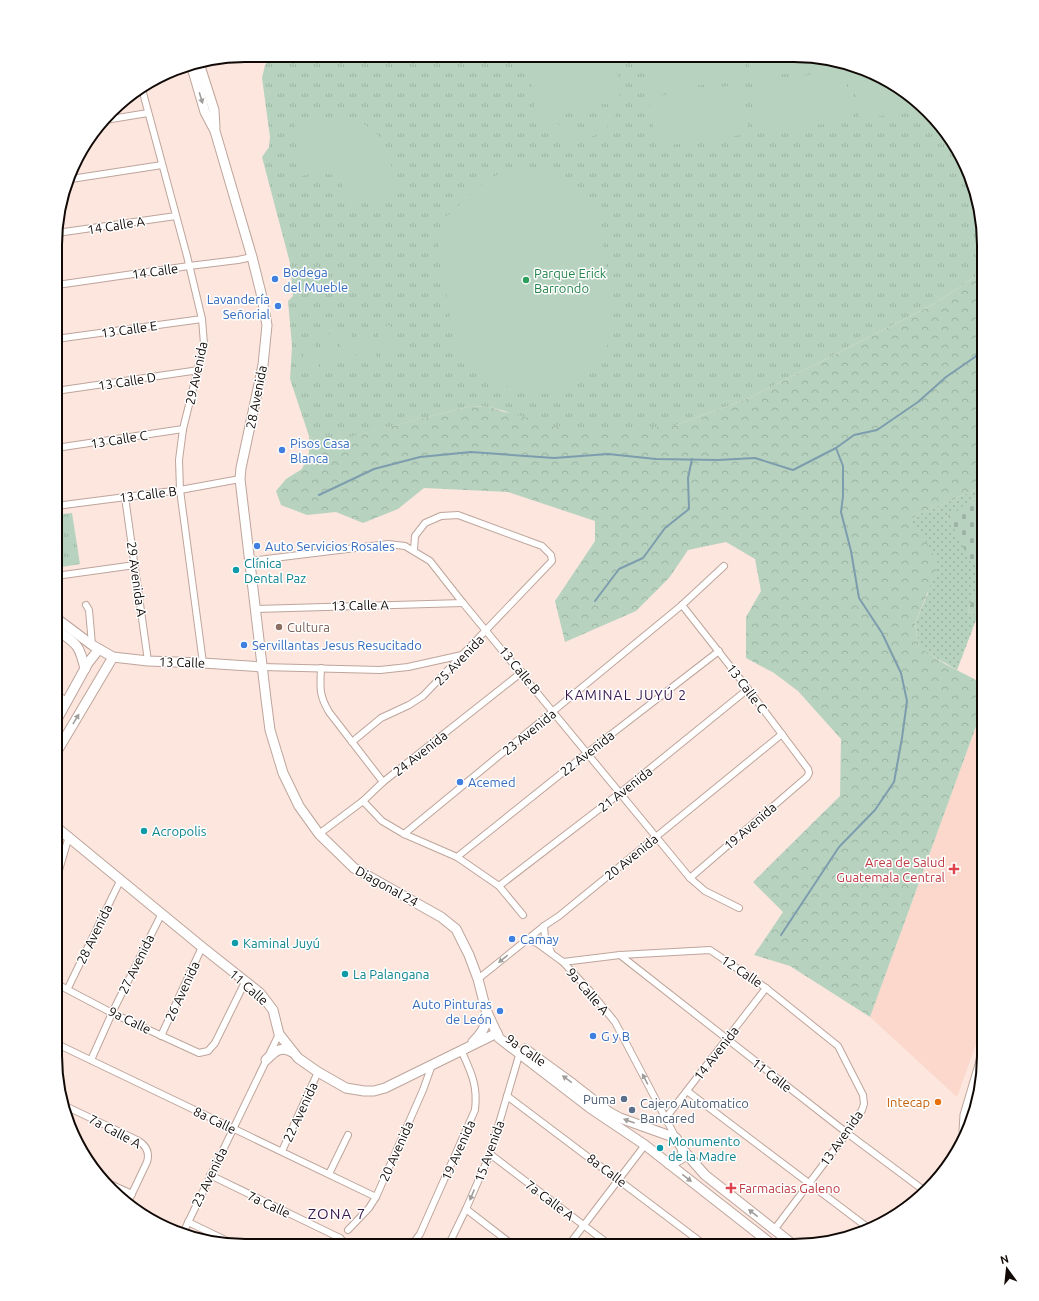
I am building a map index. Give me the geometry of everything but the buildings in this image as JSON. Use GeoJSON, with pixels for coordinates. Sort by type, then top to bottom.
{"type":"FeatureCollection","features":[{"type":"Feature","properties":{"kind":"main road","name":"28 Avenida"},"geometry":{"type":"LineString","coordinates":[[200,68],[214,110],[215,131]]}},
{"type":"Feature","properties":{"kind":"main road","name":"28 Avenida"},"geometry":{"type":"LineString","coordinates":[[192,70],[205,112],[215,131],[252,257],[267,325],[263,365],[240,479],[262,667]]}},
{"type":"Feature","properties":{"kind":"main road","name":"13 Calle"},"geometry":{"type":"LineString","coordinates":[[62,622],[95,647],[114,657],[148,661],[262,667]]}},
{"type":"Feature","properties":{"kind":"main road"},"geometry":{"type":"LineString","coordinates":[[62,633],[78,645],[87,666]]}},
{"type":"Feature","properties":{"kind":"main road"},"geometry":{"type":"LineString","coordinates":[[78,634],[88,656],[87,666]]}},
{"type":"Feature","properties":{"kind":"main road"},"geometry":{"type":"LineString","coordinates":[[62,712],[87,666],[95,647]]}},
{"type":"Feature","properties":{"kind":"main road"},"geometry":{"type":"LineString","coordinates":[[62,743],[114,657]]}},
{"type":"Feature","properties":{"kind":"main road","name":"Diagonal 24"},"geometry":{"type":"LineString","coordinates":[[262,667],[270,730],[283,773],[299,806],[319,834],[354,868],[435,913],[456,929],[469,955],[478,980],[487,1014],[497,1033]]}},
{"type":"Feature","properties":{"kind":"main road","name":"11 Calle"},"geometry":{"type":"LineString","coordinates":[[62,831],[202,947],[260,993],[273,1010],[279,1034],[298,1058],[318,1072],[346,1088],[358,1091],[369,1091],[390,1086],[497,1033]]}},
{"type":"Feature","properties":{"kind":"main road","name":"11 Calle"},"geometry":{"type":"LineString","coordinates":[[464,1049],[479,1036],[487,1022],[487,1014]]}},
{"type":"Feature","properties":{"kind":"main road","name":"9a Calle"},"geometry":{"type":"LineString","coordinates":[[497,1033],[499,1038],[506,1044],[520,1052],[590,1108],[645,1145],[759,1239]]}},
{"type":"Feature","properties":{"kind":"main road","name":"9a Calle"},"geometry":{"type":"LineString","coordinates":[[497,1033],[502,1034],[522,1047],[609,1112],[620,1118],[676,1138]]}},
{"type":"Feature","properties":{"kind":"main road"},"geometry":{"type":"LineString","coordinates":[[266,1060],[278,1049],[286,1049],[293,1052]]}},
{"type":"Feature","properties":{"kind":"main road"},"geometry":{"type":"LineString","coordinates":[[968,1111],[972,1096]]}},
{"type":"Feature","properties":{"kind":"main road"},"geometry":{"type":"LineString","coordinates":[[676,1138],[683,1150],[706,1175],[786,1239]]}},
{"type":"Feature","properties":{"kind":"main road"},"geometry":{"type":"LineString","coordinates":[[669,1164],[682,1158],[683,1150]]}},
{"type":"Feature","properties":{"kind":"street","name":"29 Avenida"},"geometry":{"type":"LineString","coordinates":[[143,93],[202,319],[204,344],[199,370],[183,429],[179,460],[180,490],[203,663]]}},
{"type":"Feature","properties":{"kind":"street"},"geometry":{"type":"LineString","coordinates":[[113,119],[148,113]]}},
{"type":"Feature","properties":{"kind":"street"},"geometry":{"type":"LineString","coordinates":[[75,178],[162,166]]}},
{"type":"Feature","properties":{"kind":"street","name":"14 Calle A"},"geometry":{"type":"LineString","coordinates":[[62,233],[176,216]]}},
{"type":"Feature","properties":{"kind":"street","name":"14 Calle"},"geometry":{"type":"LineString","coordinates":[[62,284],[252,257]]}},
{"type":"Feature","properties":{"kind":"street","name":"13 Calle E"},"geometry":{"type":"LineString","coordinates":[[62,338],[202,319]]}},
{"type":"Feature","properties":{"kind":"street","name":"13 Calle D"},"geometry":{"type":"LineString","coordinates":[[62,390],[199,370]]}},
{"type":"Feature","properties":{"kind":"street","name":"13 Calle C"},"geometry":{"type":"LineString","coordinates":[[62,447],[183,429]]}},
{"type":"Feature","properties":{"kind":"street","name":"13 Calle B"},"geometry":{"type":"LineString","coordinates":[[62,505],[180,490],[240,479]]}},
{"type":"Feature","properties":{"kind":"street","name":"29 Avenida A"},"geometry":{"type":"LineString","coordinates":[[125,497],[148,661]]}},
{"type":"Feature","properties":{"kind":"street","name":"25 Avenida"},"geometry":{"type":"LineString","coordinates":[[352,742],[381,718],[424,696],[552,561],[551,555],[542,546],[458,515],[441,516],[425,523],[415,536],[414,550]]}},
{"type":"Feature","properties":{"kind":"street","name":"13 Calle B"},"geometry":{"type":"LineString","coordinates":[[250,561],[388,544],[405,546],[430,560],[463,603],[522,672],[690,878],[705,890],[739,908]]}},
{"type":"Feature","properties":{"kind":"street"},"geometry":{"type":"LineString","coordinates":[[62,575],[135,566]]}},
{"type":"Feature","properties":{"kind":"street","name":"23 Avenida"},"geometry":{"type":"LineString","coordinates":[[404,834],[554,712],[682,605],[724,566]]}},
{"type":"Feature","properties":{"kind":"street","name":"13 Calle A"},"geometry":{"type":"LineString","coordinates":[[256,609],[463,603]]}},
{"type":"Feature","properties":{"kind":"street"},"geometry":{"type":"LineString","coordinates":[[86,605],[89,610],[95,647]]}},
{"type":"Feature","properties":{"kind":"street","name":"13 Calle C"},"geometry":{"type":"LineString","coordinates":[[682,605],[782,734],[808,769],[808,773]]}},
{"type":"Feature","properties":{"kind":"street","name":"22 Avenida"},"geometry":{"type":"LineString","coordinates":[[456,857],[587,753],[719,652]]}},
{"type":"Feature","properties":{"kind":"street","name":"13 Calle"},"geometry":{"type":"LineString","coordinates":[[262,667],[380,670],[408,667],[462,655]]}},
{"type":"Feature","properties":{"kind":"street"},"geometry":{"type":"LineString","coordinates":[[321,668],[320,686],[322,700],[329,712],[383,782]]}},
{"type":"Feature","properties":{"kind":"street","name":"24 Avenida"},"geometry":{"type":"LineString","coordinates":[[319,834],[363,802],[383,782],[522,672]]}},
{"type":"Feature","properties":{"kind":"street","name":"21 Avenida"},"geometry":{"type":"LineString","coordinates":[[500,886],[620,793],[748,689]]}},
{"type":"Feature","properties":{"kind":"street"},"geometry":{"type":"LineString","coordinates":[[62,698],[68,702]]}},
{"type":"Feature","properties":{"kind":"street","name":"20 Avenida"},"geometry":{"type":"LineString","coordinates":[[478,980],[544,926],[559,916],[782,734]]}},
{"type":"Feature","properties":{"kind":"street","name":"19 Avenida"},"geometry":{"type":"LineString","coordinates":[[690,878],[807,777],[808,773]]}},
{"type":"Feature","properties":{"kind":"street"},"geometry":{"type":"LineString","coordinates":[[363,802],[382,820],[404,834],[456,857],[500,886],[523,915]]}},
{"type":"Feature","properties":{"kind":"street"},"geometry":{"type":"LineString","coordinates":[[62,860],[69,836]]}},
{"type":"Feature","properties":{"kind":"street","name":"28 Avenida"},"geometry":{"type":"LineString","coordinates":[[68,988],[121,879]]}},
{"type":"Feature","properties":{"kind":"street","name":"27 Avenida"},"geometry":{"type":"LineString","coordinates":[[91,1060],[112,1013],[162,913]]}},
{"type":"Feature","properties":{"kind":"street"},"geometry":{"type":"LineString","coordinates":[[544,926],[546,944],[552,954]]}},
{"type":"Feature","properties":{"kind":"street","name":"9a Calle A"},"geometry":{"type":"LineString","coordinates":[[527,940],[537,943],[563,962],[589,990],[615,1022],[676,1138]]}},
{"type":"Feature","properties":{"kind":"street","name":"26 Avenida"},"geometry":{"type":"LineString","coordinates":[[161,1036],[202,947]]}},
{"type":"Feature","properties":{"kind":"street","name":"12 Calle"},"geometry":{"type":"LineString","coordinates":[[563,962],[620,955],[710,950],[766,988],[838,1046],[863,1095],[864,1104]]}},
{"type":"Feature","properties":{"kind":"street","name":"11 Calle"},"geometry":{"type":"LineString","coordinates":[[620,955],[847,1133],[920,1188]]}},
{"type":"Feature","properties":{"kind":"street","name":"9a Calle"},"geometry":{"type":"LineString","coordinates":[[62,986],[112,1013],[161,1036],[196,1052],[205,1052],[215,1043],[245,982]]}},
{"type":"Feature","properties":{"kind":"street","name":"14 Avenida"},"geometry":{"type":"LineString","coordinates":[[665,1119],[766,988]]}},
{"type":"Feature","properties":{"kind":"street","name":"23 Avenida"},"geometry":{"type":"LineString","coordinates":[[185,1229],[279,1034]]}},
{"type":"Feature","properties":{"kind":"street","name":"8a Calle"},"geometry":{"type":"LineString","coordinates":[[62,1046],[376,1197]]}},
{"type":"Feature","properties":{"kind":"street","name":"19 Avenida"},"geometry":{"type":"LineString","coordinates":[[416,1239],[420,1234],[475,1110],[475,1082],[464,1049]]}},
{"type":"Feature","properties":{"kind":"street","name":"15 Avenida"},"geometry":{"type":"LineString","coordinates":[[451,1239],[490,1154],[520,1052]]}},
{"type":"Feature","properties":{"kind":"street","name":"20 Avenida"},"geometry":{"type":"LineString","coordinates":[[348,1230],[369,1208],[376,1197],[424,1090],[432,1065]]}},
{"type":"Feature","properties":{"kind":"street","name":"22 Avenida"},"geometry":{"type":"LineString","coordinates":[[282,1151],[318,1072]]}},
{"type":"Feature","properties":{"kind":"street"},"geometry":{"type":"LineString","coordinates":[[687,1091],[864,1225]]}},
{"type":"Feature","properties":{"kind":"street","name":"8a Calle"},"geometry":{"type":"LineString","coordinates":[[507,1096],[697,1239]]}},
{"type":"Feature","properties":{"kind":"street","name":"13 Avenida"},"geometry":{"type":"LineString","coordinates":[[774,1230],[847,1133],[862,1110],[864,1104]]}},
{"type":"Feature","properties":{"kind":"street","name":"7a Calle A"},"geometry":{"type":"LineString","coordinates":[[70,1108],[137,1140],[147,1148],[147,1162],[132,1194]]}},
{"type":"Feature","properties":{"kind":"street"},"geometry":{"type":"LineString","coordinates":[[329,1174],[348,1136]]}},
{"type":"Feature","properties":{"kind":"street"},"geometry":{"type":"LineString","coordinates":[[573,1239],[645,1145]]}},
{"type":"Feature","properties":{"kind":"street","name":"7a Calle A"},"geometry":{"type":"LineString","coordinates":[[490,1154],[602,1239]]}},
{"type":"Feature","properties":{"kind":"street","name":"7a Calle"},"geometry":{"type":"LineString","coordinates":[[210,1175],[340,1238]]}},
{"type":"Feature","properties":{"kind":"street"},"geometry":{"type":"LineString","coordinates":[[119,1188],[132,1194],[130,1198]]}},
{"type":"Feature","properties":{"kind":"street"},"geometry":{"type":"LineString","coordinates":[[466,1209],[505,1239]]}},
{"type":"Feature","properties":{"kind":"street"},"geometry":{"type":"LineString","coordinates":[[188,1222],[218,1237]]}},
{"type":"Feature","properties":{"kind":"shaded area","name":"Area de Salud Guatemala Central"},"geometry":{"type":"Polygon","coordinates":[[[977,724],[977,1041],[957,1097],[870,1017],[977,724]]]}},
{"type":"Feature","properties":{"kind":"green space","name":"Parque Erick Barrondo"},"geometry":{"type":"Polygon","coordinates":[[[267,62],[806,62],[841,68],[875,81],[896,93],[915,107],[932,124],[946,143],[963,175],[971,198],[977,233],[977,276],[936,303],[749,398],[676,425],[592,433],[553,425],[490,407],[471,406],[330,442],[316,441],[309,436],[290,379],[292,346],[288,301],[293,296],[290,263],[262,157],[269,147],[270,137],[262,78],[265,65],[267,62]]]}},
{"type":"Feature","properties":{"kind":"green space"},"geometry":{"type":"Polygon","coordinates":[[[529,62],[615,62],[619,84],[619,104],[616,114],[610,124],[603,130],[586,138],[568,138],[560,136],[552,131],[539,118],[536,118],[529,62]],[[610,103],[547,112],[554,121],[562,127],[572,129],[582,129],[599,121],[606,113],[610,103]]]}},
{"type":"Feature","properties":{"kind":"green space"},"geometry":{"type":"Polygon","coordinates":[[[644,62],[739,62],[741,79],[648,93],[644,62]]]}},
{"type":"Feature","properties":{"kind":"green space"},"geometry":{"type":"Polygon","coordinates":[[[749,62],[806,62],[833,66],[751,79],[749,62]]]}},
{"type":"Feature","properties":{"kind":"green space"},"geometry":{"type":"Polygon","coordinates":[[[844,70],[852,120],[759,133],[752,83],[844,70]]]}},
{"type":"Feature","properties":{"kind":"green space"},"geometry":{"type":"Polygon","coordinates":[[[852,72],[886,87],[918,110],[859,119],[852,72]]]}},
{"type":"Feature","properties":{"kind":"green space"},"geometry":{"type":"Polygon","coordinates":[[[742,84],[749,134],[656,147],[649,97],[742,84]]]}},
{"type":"Feature","properties":{"kind":"green space"},"geometry":{"type":"Polygon","coordinates":[[[328,118],[360,123],[373,130],[384,146],[392,166],[397,196],[344,204],[342,184],[334,176],[315,173],[302,176],[295,124],[328,118]]]}},
{"type":"Feature","properties":{"kind":"green space","name":"Parque Erick Barrondo"},"geometry":{"type":"Polygon","coordinates":[[[530,167],[553,172],[573,182],[589,198],[595,208],[601,228],[612,313],[608,345],[601,359],[592,371],[581,381],[554,393],[537,394],[517,390],[481,375],[464,364],[457,351],[452,330],[440,257],[439,240],[443,219],[492,178],[515,169],[530,167]]]}},
{"type":"Feature","properties":{"kind":"green space"},"geometry":{"type":"Polygon","coordinates":[[[977,276],[977,489],[909,519],[928,545],[939,565],[915,623],[919,647],[945,664],[977,680],[977,724],[870,1017],[790,966],[754,955],[783,912],[753,882],[840,796],[841,739],[798,691],[774,673],[746,658],[746,617],[761,591],[755,559],[726,542],[688,550],[669,578],[636,611],[565,642],[555,601],[595,541],[595,521],[508,492],[424,488],[398,509],[363,523],[336,512],[307,515],[281,505],[276,491],[286,479],[302,469],[309,453],[309,436],[316,441],[352,436],[471,406],[490,407],[504,412],[676,425],[749,398],[936,303],[977,276]]]}},
{"type":"Feature","properties":{"kind":"green space"},"geometry":{"type":"Polygon","coordinates":[[[390,325],[396,357],[383,359],[377,328],[390,325]]]}},
{"type":"Feature","properties":{"kind":"green space"},"geometry":{"type":"Polygon","coordinates":[[[371,328],[377,359],[364,361],[358,330],[371,328]]]}},
{"type":"Feature","properties":{"kind":"green space"},"geometry":{"type":"Polygon","coordinates":[[[351,331],[357,362],[344,364],[338,333],[351,331]]]}},
{"type":"Feature","properties":{"kind":"green space"},"geometry":{"type":"Polygon","coordinates":[[[333,333],[339,364],[325,367],[319,336],[333,333]]]}},
{"type":"Feature","properties":{"kind":"green space"},"geometry":{"type":"Polygon","coordinates":[[[313,337],[319,368],[306,371],[300,339],[313,337]]]}},
{"type":"Feature","properties":{"kind":"green space"},"geometry":{"type":"Polygon","coordinates":[[[977,489],[977,498],[948,517],[977,560],[977,586],[968,612],[977,615],[977,618],[957,670],[919,648],[915,623],[928,593],[908,519],[977,489]]]}},
{"type":"Feature","properties":{"kind":"green space"},"geometry":{"type":"Polygon","coordinates":[[[977,497],[977,566],[971,563],[948,516],[977,497]]]}},
{"type":"Feature","properties":{"kind":"green space"},"geometry":{"type":"Polygon","coordinates":[[[72,513],[80,564],[62,567],[62,514],[72,513]]]}},
{"type":"Feature","properties":{"kind":"green space"},"geometry":{"type":"Polygon","coordinates":[[[977,584],[977,615],[968,612],[977,584]]]}},
{"type":"Feature","properties":{"kind":"waterway"},"geometry":{"type":"LineString","coordinates":[[319,495],[374,469],[420,457],[471,452],[554,458],[608,454],[656,459],[718,460],[755,458],[793,470],[836,448],[854,435],[877,430],[918,402],[946,377],[977,355]]}},
{"type":"Feature","properties":{"kind":"waterway"},"geometry":{"type":"LineString","coordinates":[[781,935],[839,847],[875,810],[894,782],[907,701],[901,673],[882,633],[859,598],[851,551],[841,512],[843,496],[843,466],[836,448]]}},
{"type":"Feature","properties":{"kind":"waterway"},"geometry":{"type":"LineString","coordinates":[[595,601],[619,569],[643,558],[665,528],[689,509],[688,478],[692,459]]}},
{"type":"Feature","properties":{"kind":"place","name":"Bodega del Mueble"},"geometry":{"type":"Point","coordinates":[275,279]}},
{"type":"Feature","properties":{"kind":"place","name":"Parque Erick Barrondo"},"geometry":{"type":"Point","coordinates":[526,280]}},
{"type":"Feature","properties":{"kind":"place","name":"Lavandería Señorial"},"geometry":{"type":"Point","coordinates":[278,306]}},
{"type":"Feature","properties":{"kind":"place","name":"Pisos Casa Blanca"},"geometry":{"type":"Point","coordinates":[282,450]}},
{"type":"Feature","properties":{"kind":"place","name":"Auto Servicios Rosales"},"geometry":{"type":"Point","coordinates":[257,546]}},
{"type":"Feature","properties":{"kind":"place","name":"Clínica Dental Paz"},"geometry":{"type":"Point","coordinates":[236,570]}},
{"type":"Feature","properties":{"kind":"place","name":"Cultura"},"geometry":{"type":"Point","coordinates":[279,627]}},
{"type":"Feature","properties":{"kind":"place","name":"Servillantas Jesus Resucitado"},"geometry":{"type":"Point","coordinates":[244,645]}},
{"type":"Feature","properties":{"kind":"place","name":"Acemed"},"geometry":{"type":"Point","coordinates":[460,782]}},
{"type":"Feature","properties":{"kind":"place","name":"Acropolis"},"geometry":{"type":"Point","coordinates":[144,831]}},
{"type":"Feature","properties":{"kind":"place","name":"Area de Salud Guatemala Central"},"geometry":{"type":"Point","coordinates":[954,869]}},
{"type":"Feature","properties":{"kind":"place","name":"Camay"},"geometry":{"type":"Point","coordinates":[512,939]}},
{"type":"Feature","properties":{"kind":"place","name":"Kaminal Juyú"},"geometry":{"type":"Point","coordinates":[235,943]}},
{"type":"Feature","properties":{"kind":"place","name":"La Palangana"},"geometry":{"type":"Point","coordinates":[345,974]}},
{"type":"Feature","properties":{"kind":"place","name":"Auto Pinturas de León"},"geometry":{"type":"Point","coordinates":[500,1011]}},
{"type":"Feature","properties":{"kind":"place","name":"G y B"},"geometry":{"type":"Point","coordinates":[593,1036]}},
{"type":"Feature","properties":{"kind":"place","name":"Puma"},"geometry":{"type":"Point","coordinates":[624,1099]}},
{"type":"Feature","properties":{"kind":"place","name":"Intecap"},"geometry":{"type":"Point","coordinates":[938,1102]}},
{"type":"Feature","properties":{"kind":"place","name":"Cajero Automatico Bancared"},"geometry":{"type":"Point","coordinates":[632,1110]}},
{"type":"Feature","properties":{"kind":"place","name":"Monumento de la Madre"},"geometry":{"type":"Point","coordinates":[660,1148]}},
{"type":"Feature","properties":{"kind":"place","name":"Farmacias Galeno"},"geometry":{"type":"Point","coordinates":[731,1188]}},
{"type":"Feature","properties":{"kind":"district","name":"KAMINAL JUYÚ 2"},"geometry":{"type":"Point","coordinates":[626,695]}},
{"type":"Feature","properties":{"kind":"district","name":"ZONA 7"},"geometry":{"type":"Point","coordinates":[337,1213]}}]}
